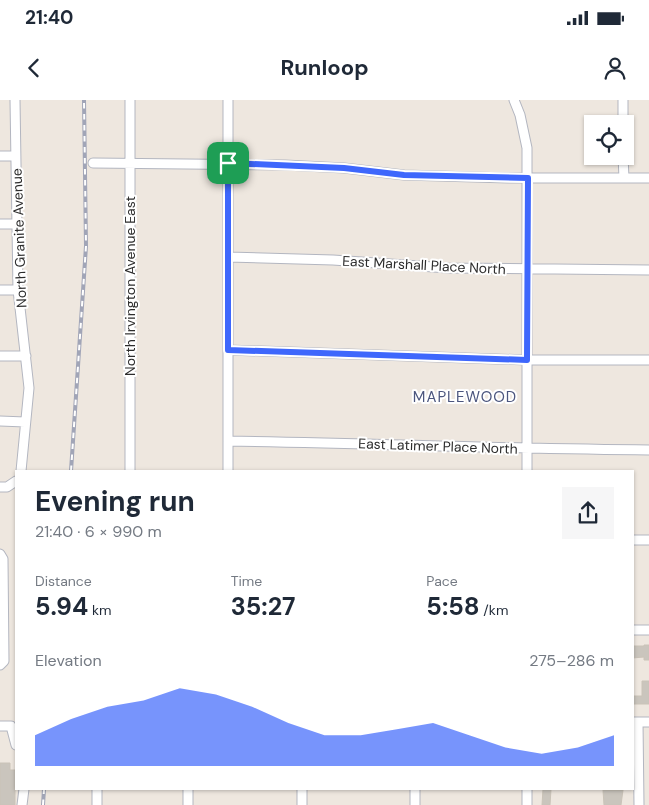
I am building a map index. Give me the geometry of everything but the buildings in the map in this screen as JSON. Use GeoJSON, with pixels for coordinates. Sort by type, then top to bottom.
{"type":"FeatureCollection","features":[{"type":"Feature","properties":{"kind":"street","name":"North Granite Avenue"},"geometry":{"type":"LineString","coordinates":[[15,100],[18,290],[29,388],[22,468]]}},
{"type":"Feature","properties":{"kind":"street","name":"North Irvington Avenue East"},"geometry":{"type":"LineString","coordinates":[[130,100],[130,470]]}},
{"type":"Feature","properties":{"kind":"street"},"geometry":{"type":"LineString","coordinates":[[228,100],[228,470]]}},
{"type":"Feature","properties":{"kind":"street"},"geometry":{"type":"LineString","coordinates":[[514,100],[520,116],[527,148],[528,178],[526,470]]}},
{"type":"Feature","properties":{"kind":"street"},"geometry":{"type":"LineString","coordinates":[[623,100],[623,115]]}},
{"type":"Feature","properties":{"kind":"street"},"geometry":{"type":"LineString","coordinates":[[0,156],[16,156]]}},
{"type":"Feature","properties":{"kind":"street"},"geometry":{"type":"LineString","coordinates":[[93,163],[228,163],[344,168],[404,175],[649,178]]}},
{"type":"Feature","properties":{"kind":"street"},"geometry":{"type":"LineString","coordinates":[[623,165],[624,178]]}},
{"type":"Feature","properties":{"kind":"street"},"geometry":{"type":"LineString","coordinates":[[0,224],[17,224]]}},
{"type":"Feature","properties":{"kind":"street","name":"East Marshall Place North"},"geometry":{"type":"LineString","coordinates":[[228,257],[333,260],[448,268],[649,270]]}},
{"type":"Feature","properties":{"kind":"street"},"geometry":{"type":"LineString","coordinates":[[0,290],[18,290]]}},
{"type":"Feature","properties":{"kind":"street"},"geometry":{"type":"LineString","coordinates":[[228,350],[527,360],[649,360]]}},
{"type":"Feature","properties":{"kind":"street"},"geometry":{"type":"LineString","coordinates":[[0,356],[26,356]]}},
{"type":"Feature","properties":{"kind":"street"},"geometry":{"type":"LineString","coordinates":[[0,421],[25,422]]}},
{"type":"Feature","properties":{"kind":"street","name":"East Latimer Place North"},"geometry":{"type":"LineString","coordinates":[[228,441],[378,443],[526,449],[649,450]]}},
{"type":"Feature","properties":{"kind":"street"},"geometry":{"type":"LineString","coordinates":[[0,488],[7,487],[15,482]]}},
{"type":"Feature","properties":{"kind":"street"},"geometry":{"type":"LineString","coordinates":[[634,540],[649,540]]}},
{"type":"Feature","properties":{"kind":"street"},"geometry":{"type":"LineString","coordinates":[[0,554],[3,558],[2,612],[4,660],[0,664]]}},
{"type":"Feature","properties":{"kind":"street"},"geometry":{"type":"LineString","coordinates":[[634,630],[649,630]]}},
{"type":"Feature","properties":{"kind":"street"},"geometry":{"type":"LineString","coordinates":[[639,805],[635,722],[649,722]]}},
{"type":"Feature","properties":{"kind":"street"},"geometry":{"type":"LineString","coordinates":[[0,726],[11,726],[15,741]]}},
{"type":"Feature","properties":{"kind":"street"},"geometry":{"type":"LineString","coordinates":[[22,805],[24,790]]}},
{"type":"Feature","properties":{"kind":"street"},"geometry":{"type":"LineString","coordinates":[[97,790],[97,805]]}},
{"type":"Feature","properties":{"kind":"street"},"geometry":{"type":"LineString","coordinates":[[188,790],[188,805]]}},
{"type":"Feature","properties":{"kind":"street"},"geometry":{"type":"LineString","coordinates":[[302,790],[302,805]]}},
{"type":"Feature","properties":{"kind":"street"},"geometry":{"type":"LineString","coordinates":[[415,790],[415,805]]}},
{"type":"Feature","properties":{"kind":"street"},"geometry":{"type":"LineString","coordinates":[[526,790],[526,805]]}},
{"type":"Feature","properties":{"kind":"railway"},"geometry":{"type":"LineString","coordinates":[[71,470],[86,246],[84,100]]}},
{"type":"Feature","properties":{"kind":"railway"},"geometry":{"type":"LineString","coordinates":[[43,805],[44,790]]}},
{"type":"Feature","properties":{"kind":"district","name":"MAPLEWOOD"},"geometry":{"type":"Point","coordinates":[465,397]}},
{"type":"Feature","properties":{"kind":"route"},"geometry":{"type":"LineString","coordinates":[[228,163],[344,168],[404,175],[528,178],[527,360],[228,350],[228,163]]}}]}
